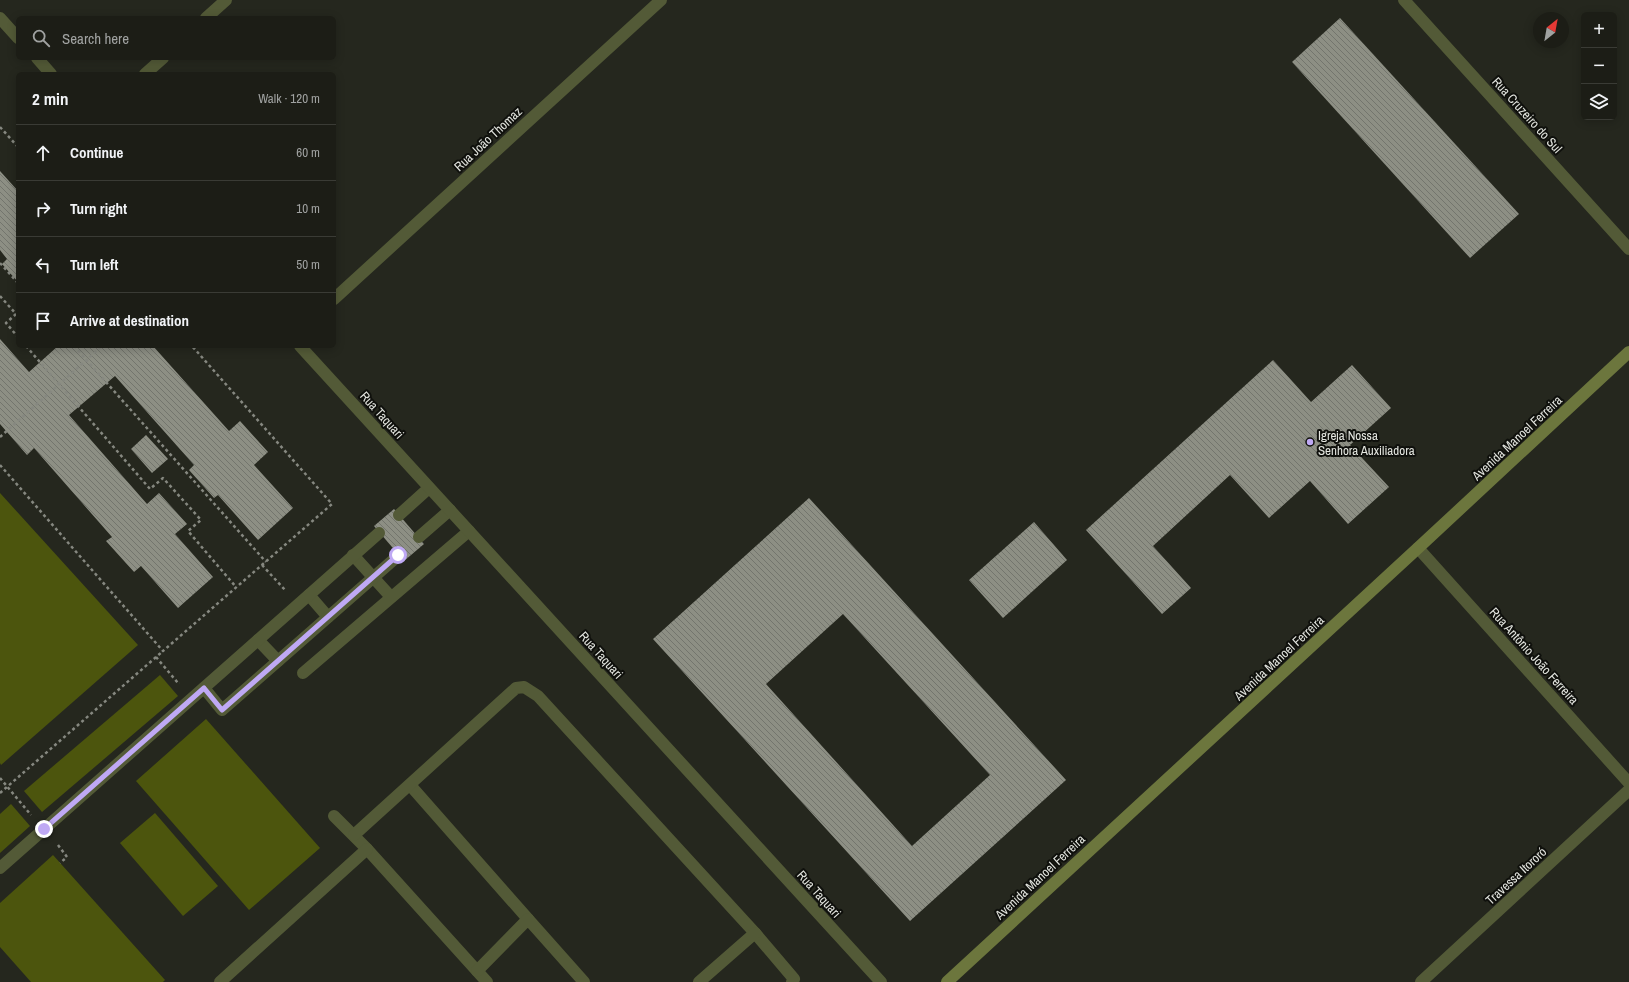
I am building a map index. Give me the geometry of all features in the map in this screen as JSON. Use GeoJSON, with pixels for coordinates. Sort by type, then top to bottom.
{"type":"FeatureCollection","features":[{"type":"Feature","properties":{"kind":"street"},"geometry":{"type":"LineString","coordinates":[[208,16],[226,0]]}},
{"type":"Feature","properties":{"kind":"street","name":"Rua João Thomaz"},"geometry":{"type":"LineString","coordinates":[[336,297],[661,0]]}},
{"type":"Feature","properties":{"kind":"street","name":"Rua Cruzeiro do Sul"},"geometry":{"type":"LineString","coordinates":[[1404,0],[1629,249]]}},
{"type":"Feature","properties":{"kind":"street"},"geometry":{"type":"LineString","coordinates":[[0,18],[16,36]]}},
{"type":"Feature","properties":{"kind":"street"},"geometry":{"type":"LineString","coordinates":[[39,60],[49,72]]}},
{"type":"Feature","properties":{"kind":"street"},"geometry":{"type":"LineString","coordinates":[[147,72],[161,60]]}},
{"type":"Feature","properties":{"kind":"street","name":"Rua Taquari"},"geometry":{"type":"LineString","coordinates":[[302,348],[881,982]]}},
{"type":"Feature","properties":{"kind":"street","name":"Avenida Manoel Ferreira"},"geometry":{"type":"LineString","coordinates":[[947,982],[1629,352]]}},
{"type":"Feature","properties":{"kind":"street"},"geometry":{"type":"LineString","coordinates":[[399,515],[429,488]]}},
{"type":"Feature","properties":{"kind":"street"},"geometry":{"type":"LineString","coordinates":[[419,538],[450,510]]}},
{"type":"Feature","properties":{"kind":"street"},"geometry":{"type":"LineString","coordinates":[[303,673],[468,531]]}},
{"type":"Feature","properties":{"kind":"street"},"geometry":{"type":"LineString","coordinates":[[0,868],[379,532]]}},
{"type":"Feature","properties":{"kind":"street","name":"Rua Antônio João Ferreira"},"geometry":{"type":"LineString","coordinates":[[1418,548],[1629,783]]}},
{"type":"Feature","properties":{"kind":"street"},"geometry":{"type":"LineString","coordinates":[[353,555],[391,597]]}},
{"type":"Feature","properties":{"kind":"street"},"geometry":{"type":"LineString","coordinates":[[204,688],[222,710],[398,555]]}},
{"type":"Feature","properties":{"kind":"street"},"geometry":{"type":"LineString","coordinates":[[309,595],[328,616]]}},
{"type":"Feature","properties":{"kind":"street"},"geometry":{"type":"LineString","coordinates":[[258,640],[278,661]]}},
{"type":"Feature","properties":{"kind":"street"},"geometry":{"type":"LineString","coordinates":[[354,835],[516,688],[524,687],[538,696],[755,933],[794,979],[792,982]]}},
{"type":"Feature","properties":{"kind":"street"},"geometry":{"type":"LineString","coordinates":[[410,785],[584,982]]}},
{"type":"Feature","properties":{"kind":"street","name":"Travessa Itororó"},"geometry":{"type":"LineString","coordinates":[[1421,982],[1629,790]]}},
{"type":"Feature","properties":{"kind":"street"},"geometry":{"type":"LineString","coordinates":[[334,816],[367,849],[487,982]]}},
{"type":"Feature","properties":{"kind":"street"},"geometry":{"type":"LineString","coordinates":[[220,982],[367,849]]}},
{"type":"Feature","properties":{"kind":"street"},"geometry":{"type":"LineString","coordinates":[[477,971],[528,919]]}},
{"type":"Feature","properties":{"kind":"street"},"geometry":{"type":"LineString","coordinates":[[699,982],[755,933]]}},
{"type":"Feature","properties":{"kind":"path"},"geometry":{"type":"LineString","coordinates":[[0,126],[16,145]]}},
{"type":"Feature","properties":{"kind":"path"},"geometry":{"type":"LineString","coordinates":[[0,263],[16,281]]}},
{"type":"Feature","properties":{"kind":"path"},"geometry":{"type":"LineString","coordinates":[[0,296],[16,314],[6,323],[16,335]]}},
{"type":"Feature","properties":{"kind":"path"},"geometry":{"type":"LineString","coordinates":[[28,348],[150,489],[163,478],[201,520],[188,532],[236,587]]}},
{"type":"Feature","properties":{"kind":"path"},"geometry":{"type":"LineString","coordinates":[[76,348],[266,562]]}},
{"type":"Feature","properties":{"kind":"path"},"geometry":{"type":"LineString","coordinates":[[0,437],[100,348]]}},
{"type":"Feature","properties":{"kind":"path"},"geometry":{"type":"LineString","coordinates":[[0,793],[332,504],[194,348]]}},
{"type":"Feature","properties":{"kind":"path"},"geometry":{"type":"LineString","coordinates":[[0,465],[163,651]]}},
{"type":"Feature","properties":{"kind":"path"},"geometry":{"type":"LineString","coordinates":[[262,565],[287,592]]}},
{"type":"Feature","properties":{"kind":"path"},"geometry":{"type":"LineString","coordinates":[[156,657],[178,683],[183,683]]}},
{"type":"Feature","properties":{"kind":"path"},"geometry":{"type":"LineString","coordinates":[[0,778],[34,818]]}},
{"type":"Feature","properties":{"kind":"path"},"geometry":{"type":"LineString","coordinates":[[58,844],[67,856],[60,863]]}},
{"type":"Feature","properties":{"kind":"green space"},"geometry":{"type":"Polygon","coordinates":[[[0,493],[138,645],[1,765],[0,763],[0,493]]]}},
{"type":"Feature","properties":{"kind":"green space"},"geometry":{"type":"Polygon","coordinates":[[[160,675],[178,696],[42,812],[24,791],[160,675]]]}},
{"type":"Feature","properties":{"kind":"green space"},"geometry":{"type":"Polygon","coordinates":[[[206,719],[320,848],[249,910],[136,781],[206,719]]]}},
{"type":"Feature","properties":{"kind":"green space"},"geometry":{"type":"Polygon","coordinates":[[[11,804],[30,826],[0,853],[0,814],[11,804]]]}},
{"type":"Feature","properties":{"kind":"green space"},"geometry":{"type":"Polygon","coordinates":[[[155,813],[218,886],[183,916],[120,843],[155,813]]]}},
{"type":"Feature","properties":{"kind":"green space"},"geometry":{"type":"Polygon","coordinates":[[[53,855],[165,980],[163,982],[31,982],[0,947],[0,903],[53,855]]]}},
{"type":"Feature","properties":{"kind":"building"},"geometry":{"type":"Polygon","coordinates":[[[1340,18],[1519,214],[1470,258],[1292,62],[1340,18]]]}},
{"type":"Feature","properties":{"kind":"building"},"geometry":{"type":"Polygon","coordinates":[[[0,171],[16,189],[16,280],[2,264],[7,259],[0,250],[0,171]]]}},
{"type":"Feature","properties":{"kind":"building"},"geometry":{"type":"Polygon","coordinates":[[[0,339],[29,372],[56,348],[155,348],[229,431],[240,421],[268,452],[254,465],[293,508],[258,540],[218,495],[214,498],[189,470],[194,465],[115,376],[69,415],[147,504],[159,493],[187,524],[175,534],[213,577],[178,608],[141,566],[134,572],[106,541],[112,537],[34,448],[27,455],[0,424],[0,339]]]}},
{"type":"Feature","properties":{"kind":"building"},"geometry":{"type":"Polygon","coordinates":[[[1273,360],[1311,402],[1352,365],[1391,408],[1350,445],[1389,487],[1348,524],[1310,481],[1269,518],[1230,475],[1153,546],[1191,588],[1162,614],[1086,530],[1273,360]]]}},
{"type":"Feature","properties":{"kind":"building"},"geometry":{"type":"Polygon","coordinates":[[[146,435],[168,459],[152,473],[131,449],[146,435]]]}},
{"type":"Feature","properties":{"kind":"building"},"geometry":{"type":"Polygon","coordinates":[[[809,498],[1066,780],[910,921],[653,639],[809,498]],[[843,614],[766,684],[912,846],[990,775],[843,614]]]}},
{"type":"Feature","properties":{"kind":"building"},"geometry":{"type":"Polygon","coordinates":[[[394,509],[424,544],[404,561],[374,526],[394,509]]]}},
{"type":"Feature","properties":{"kind":"building"},"geometry":{"type":"Polygon","coordinates":[[[1034,522],[1067,560],[1003,618],[969,580],[1034,522]]]}},
{"type":"Feature","properties":{"kind":"place","name":"Igreja Nossa Senhora Auxiliadora"},"geometry":{"type":"Point","coordinates":[1310,442]}},
{"type":"Feature","properties":{"kind":"route"},"geometry":{"type":"LineString","coordinates":[[44,829],[204,688],[222,710],[398,555]]}}]}
